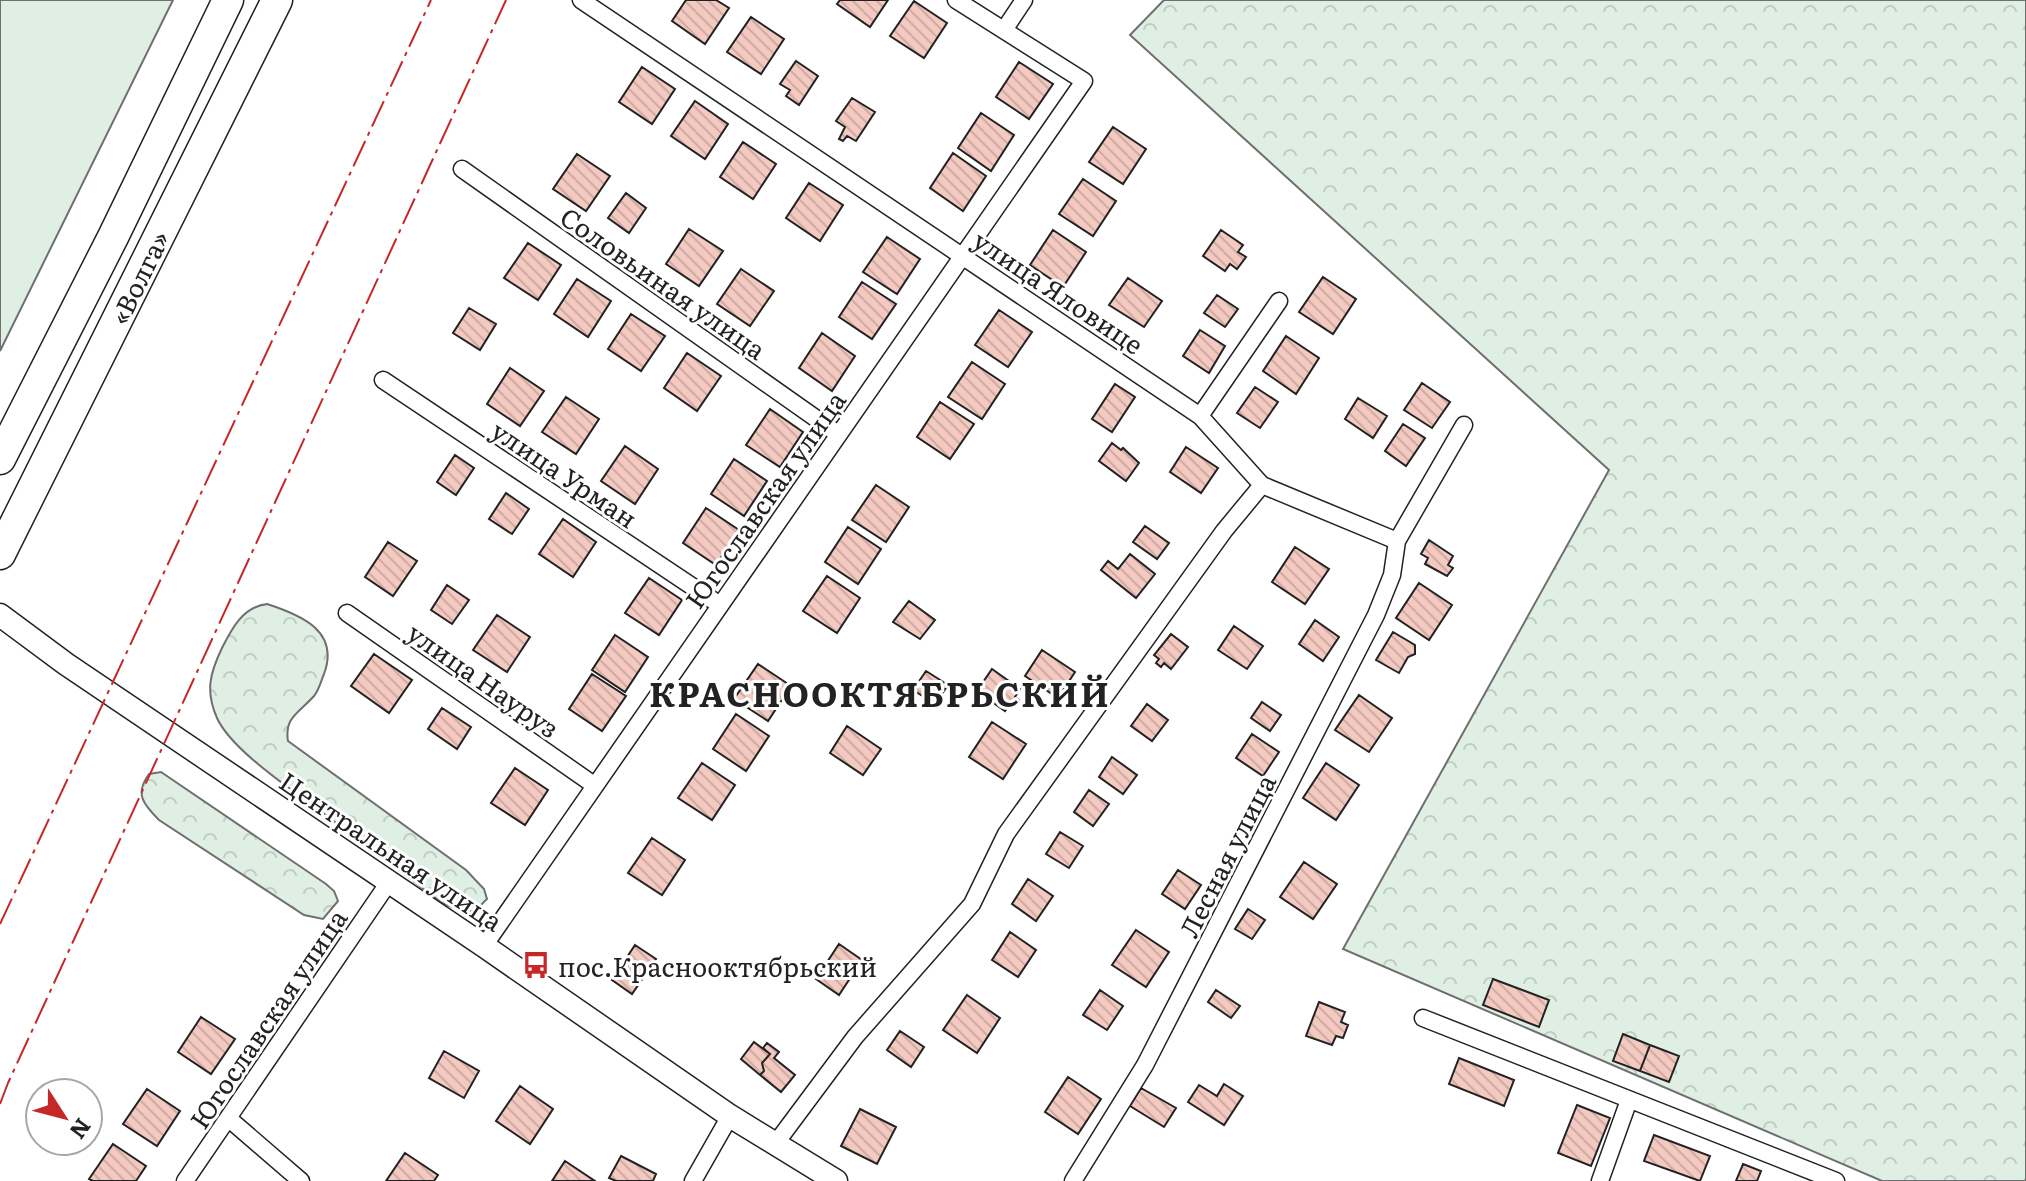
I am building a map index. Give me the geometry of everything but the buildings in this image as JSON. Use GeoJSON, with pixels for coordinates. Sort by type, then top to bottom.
{"type":"FeatureCollection","features":[{"type":"Feature","properties":{"kind":"highway","name":"«Волга»"},"geometry":{"type":"LineString","coordinates":[[0,459],[113,237],[228,0]]}},
{"type":"Feature","properties":{"kind":"highway","name":"«Волга»"},"geometry":{"type":"LineString","coordinates":[[0,554],[277,0]]}},
{"type":"Feature","properties":{"kind":"street","name":"улица Яловице"},"geometry":{"type":"LineString","coordinates":[[581,0],[1200,416],[1262,485],[1397,541]]}},
{"type":"Feature","properties":{"kind":"street"},"geometry":{"type":"LineString","coordinates":[[956,0],[1004,30],[1024,0]]}},
{"type":"Feature","properties":{"kind":"street","name":"Югославская улица"},"geometry":{"type":"LineString","coordinates":[[484,946],[1084,81],[1004,30]]}},
{"type":"Feature","properties":{"kind":"street","name":"Соловьиная улица"},"geometry":{"type":"LineString","coordinates":[[462,169],[838,434]]}},
{"type":"Feature","properties":{"kind":"street"},"geometry":{"type":"LineString","coordinates":[[1200,416],[1279,301]]}},
{"type":"Feature","properties":{"kind":"street","name":"улица Урман"},"geometry":{"type":"LineString","coordinates":[[383,380],[720,605]]}},
{"type":"Feature","properties":{"kind":"street"},"geometry":{"type":"LineString","coordinates":[[1397,541],[1464,425]]}},
{"type":"Feature","properties":{"kind":"street"},"geometry":{"type":"LineString","coordinates":[[776,1143],[855,1037],[972,904],[1006,834],[1224,531],[1262,485]]}},
{"type":"Feature","properties":{"kind":"street","name":"Лесная улица"},"geometry":{"type":"LineString","coordinates":[[1073,1181],[1145,1065],[1376,615],[1392,575],[1397,541]]}},
{"type":"Feature","properties":{"kind":"street","name":"улица Науруз"},"geometry":{"type":"LineString","coordinates":[[347,613],[594,785]]}},
{"type":"Feature","properties":{"kind":"street","name":"Центральная улица"},"geometry":{"type":"LineString","coordinates":[[0,615],[66,664],[730,1116],[836,1181]]}},
{"type":"Feature","properties":{"kind":"street","name":"Югославская улица"},"geometry":{"type":"LineString","coordinates":[[185,1181],[389,882]]}},
{"type":"Feature","properties":{"kind":"street"},"geometry":{"type":"LineString","coordinates":[[1423,1018],[1836,1181]]}},
{"type":"Feature","properties":{"kind":"street"},"geometry":{"type":"LineString","coordinates":[[1600,1181],[1629,1100]]}},
{"type":"Feature","properties":{"kind":"street"},"geometry":{"type":"LineString","coordinates":[[693,1181],[730,1116]]}},
{"type":"Feature","properties":{"kind":"street"},"geometry":{"type":"LineString","coordinates":[[228,1118],[301,1181]]}},
{"type":"Feature","properties":{"kind":"green space"},"geometry":{"type":"Polygon","coordinates":[[[0,0],[173,0],[0,351],[0,0]]]}},
{"type":"Feature","properties":{"kind":"green space"},"geometry":{"type":"Polygon","coordinates":[[[1164,0],[2026,0],[2026,1181],[1882,1181],[1343,949],[1609,470],[1130,35],[1164,0]]]}},
{"type":"Feature","properties":{"kind":"green space"},"geometry":{"type":"Polygon","coordinates":[[[267,604],[314,627],[327,646],[328,659],[320,685],[291,720],[288,741],[466,870],[484,889],[487,899],[475,911],[463,911],[442,903],[261,767],[224,730],[211,699],[210,682],[214,666],[239,620],[251,609],[267,604]]]}},
{"type":"Feature","properties":{"kind":"green space"},"geometry":{"type":"Polygon","coordinates":[[[161,772],[326,884],[334,891],[338,901],[323,919],[304,915],[159,820],[145,804],[142,788],[149,774],[161,772]]]}},
{"type":"Feature","properties":{"kind":"power"},"geometry":{"type":"LineString","coordinates":[[0,924],[431,0]]}},
{"type":"Feature","properties":{"kind":"power"},"geometry":{"type":"LineString","coordinates":[[0,1104],[506,0]]}},
{"type":"Feature","properties":{"kind":"place","name":"пос.Краснооктябрьский"},"geometry":{"type":"Point","coordinates":[536,965]}},
{"type":"Feature","properties":{"kind":"district","name":"КРАСНООКТЯБРЬСКИЙ"},"geometry":{"type":"Point","coordinates":[880,692]}}]}
